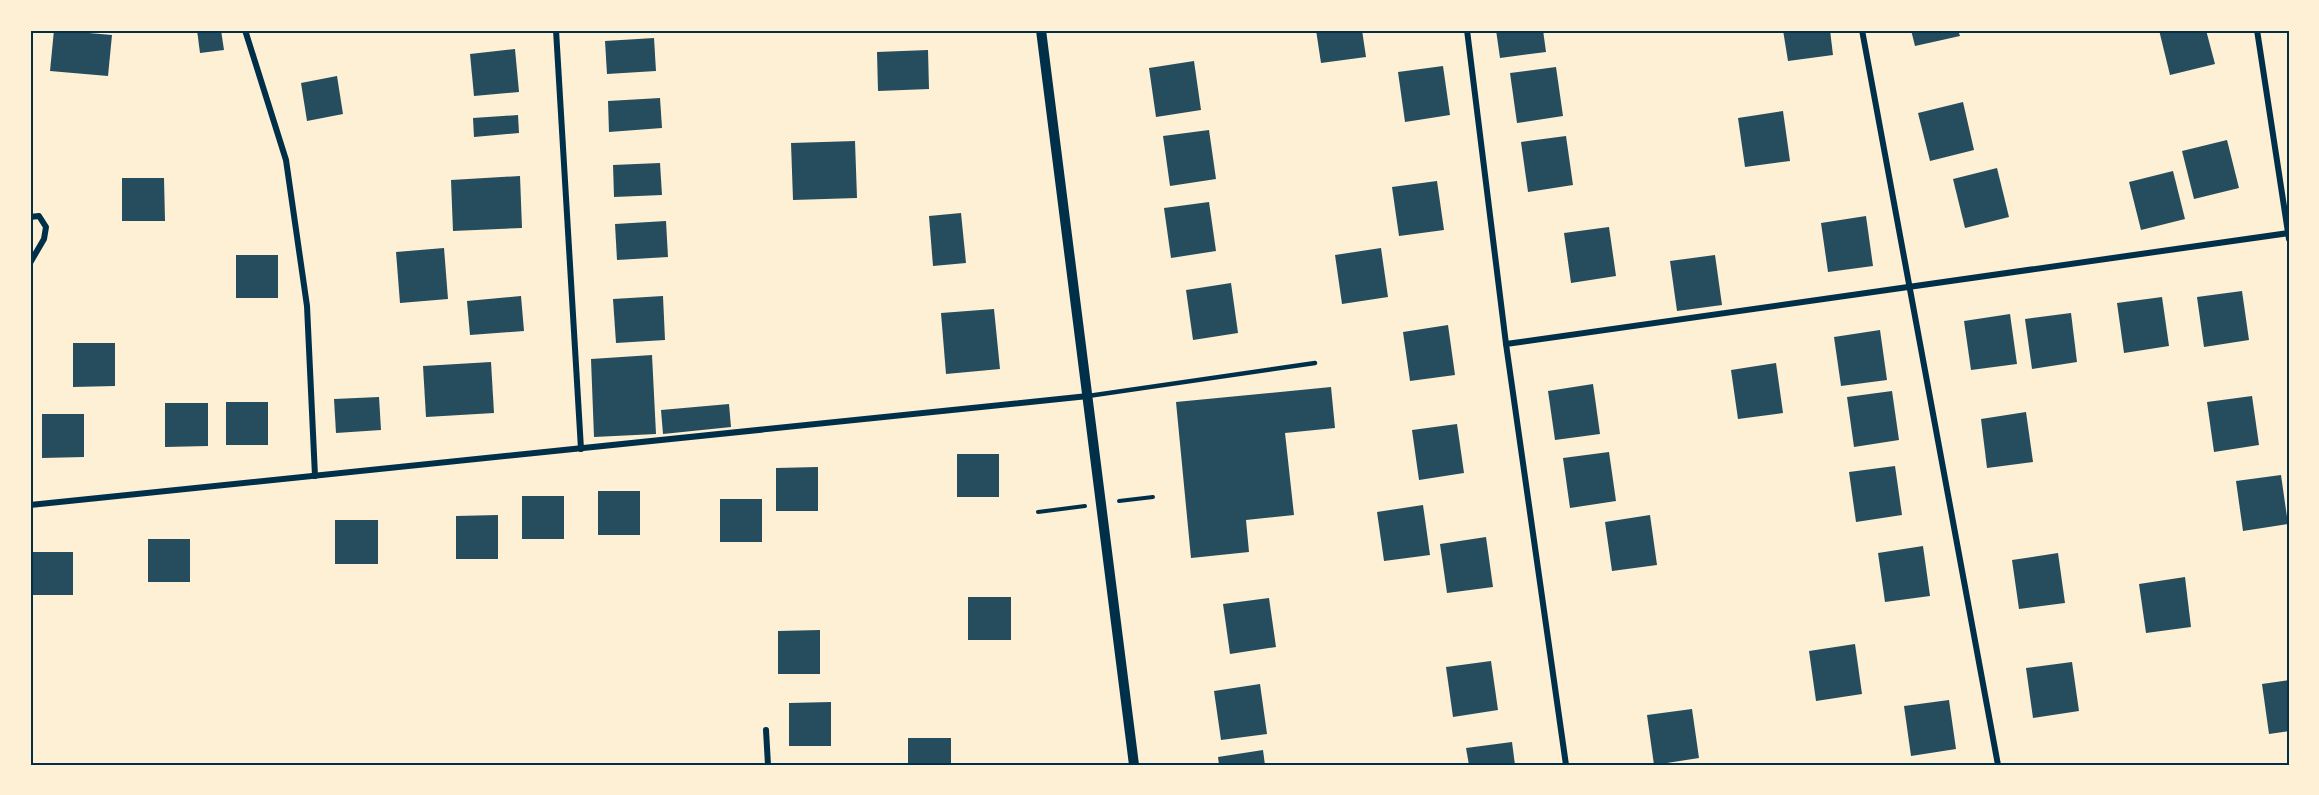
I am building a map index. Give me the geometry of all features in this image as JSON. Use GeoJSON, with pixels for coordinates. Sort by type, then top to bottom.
{"type":"FeatureCollection","features":[{"type":"Feature","properties":{"kind":"street"},"geometry":{"type":"LineString","coordinates":[[245,30],[286,160],[307,306],[315,476]]}},
{"type":"Feature","properties":{"kind":"street"},"geometry":{"type":"LineString","coordinates":[[556,30],[581,449]]}},
{"type":"Feature","properties":{"kind":"street"},"geometry":{"type":"LineString","coordinates":[[1041,30],[1134,765]]}},
{"type":"Feature","properties":{"kind":"street"},"geometry":{"type":"LineString","coordinates":[[1467,30],[1506,344],[1566,765]]}},
{"type":"Feature","properties":{"kind":"street"},"geometry":{"type":"LineString","coordinates":[[1862,30],[1998,765]]}},
{"type":"Feature","properties":{"kind":"street"},"geometry":{"type":"LineString","coordinates":[[1506,344],[2289,235],[2258,30]]}},
{"type":"Feature","properties":{"kind":"street"},"geometry":{"type":"LineString","coordinates":[[30,217],[39,216],[46,226],[44,239],[30,263]]}},
{"type":"Feature","properties":{"kind":"street"},"geometry":{"type":"LineString","coordinates":[[30,505],[1088,396]]}},
{"type":"Feature","properties":{"kind":"street"},"geometry":{"type":"LineString","coordinates":[[766,730],[768,765]]}},
{"type":"Feature","properties":{"kind":"lane"},"geometry":{"type":"LineString","coordinates":[[1088,396],[1315,363]]}},
{"type":"Feature","properties":{"kind":"building"},"geometry":{"type":"Polygon","coordinates":[[[54,30],[112,35],[108,76],[50,71],[54,30]]]}},
{"type":"Feature","properties":{"kind":"building"},"geometry":{"type":"Polygon","coordinates":[[[197,30],[221,30],[224,50],[200,53],[197,30]]]}},
{"type":"Feature","properties":{"kind":"building"},"geometry":{"type":"Polygon","coordinates":[[[1316,30],[1362,30],[1366,57],[1321,63],[1316,30]]]}},
{"type":"Feature","properties":{"kind":"building"},"geometry":{"type":"Polygon","coordinates":[[[1496,30],[1543,30],[1546,52],[1500,58],[1496,30]]]}},
{"type":"Feature","properties":{"kind":"building"},"geometry":{"type":"Polygon","coordinates":[[[1783,30],[1830,30],[1833,55],[1788,61],[1783,30]]]}},
{"type":"Feature","properties":{"kind":"building"},"geometry":{"type":"Polygon","coordinates":[[[1911,30],[1958,30],[1960,36],[1915,46],[1911,30]]]}},
{"type":"Feature","properties":{"kind":"building"},"geometry":{"type":"Polygon","coordinates":[[[2159,30],[2206,30],[2215,64],[2170,75],[2159,30]]]}},
{"type":"Feature","properties":{"kind":"building"},"geometry":{"type":"Polygon","coordinates":[[[654,38],[656,71],[607,74],[605,41],[654,38]]]}},
{"type":"Feature","properties":{"kind":"building"},"geometry":{"type":"Polygon","coordinates":[[[515,49],[519,92],[474,96],[470,54],[515,49]]]}},
{"type":"Feature","properties":{"kind":"building"},"geometry":{"type":"Polygon","coordinates":[[[928,50],[929,89],[878,91],[877,52],[928,50]]]}},
{"type":"Feature","properties":{"kind":"building"},"geometry":{"type":"Polygon","coordinates":[[[1194,61],[1201,110],[1156,117],[1149,68],[1194,61]]]}},
{"type":"Feature","properties":{"kind":"building"},"geometry":{"type":"Polygon","coordinates":[[[1443,66],[1450,115],[1405,122],[1398,72],[1443,66]]]}},
{"type":"Feature","properties":{"kind":"building"},"geometry":{"type":"Polygon","coordinates":[[[1556,67],[1563,116],[1517,123],[1510,73],[1556,67]]]}},
{"type":"Feature","properties":{"kind":"building"},"geometry":{"type":"Polygon","coordinates":[[[337,76],[343,114],[307,121],[301,83],[337,76]]]}},
{"type":"Feature","properties":{"kind":"building"},"geometry":{"type":"Polygon","coordinates":[[[660,98],[662,128],[609,132],[608,101],[660,98]]]}},
{"type":"Feature","properties":{"kind":"building"},"geometry":{"type":"Polygon","coordinates":[[[1963,102],[1974,150],[1930,161],[1918,113],[1963,102]]]}},
{"type":"Feature","properties":{"kind":"building"},"geometry":{"type":"Polygon","coordinates":[[[1783,111],[1790,161],[1745,167],[1738,118],[1783,111]]]}},
{"type":"Feature","properties":{"kind":"building"},"geometry":{"type":"Polygon","coordinates":[[[518,115],[519,133],[474,137],[473,118],[518,115]]]}},
{"type":"Feature","properties":{"kind":"building"},"geometry":{"type":"Polygon","coordinates":[[[1209,130],[1216,179],[1170,186],[1163,136],[1209,130]]]}},
{"type":"Feature","properties":{"kind":"building"},"geometry":{"type":"Polygon","coordinates":[[[1566,136],[1573,185],[1528,192],[1521,142],[1566,136]]]}},
{"type":"Feature","properties":{"kind":"building"},"geometry":{"type":"Polygon","coordinates":[[[2227,140],[2239,188],[2194,199],[2182,151],[2227,140]]]}},
{"type":"Feature","properties":{"kind":"building"},"geometry":{"type":"Polygon","coordinates":[[[855,141],[857,198],[793,200],[791,143],[855,141]]]}},
{"type":"Feature","properties":{"kind":"building"},"geometry":{"type":"Polygon","coordinates":[[[660,163],[662,195],[614,197],[613,165],[660,163]]]}},
{"type":"Feature","properties":{"kind":"building"},"geometry":{"type":"Polygon","coordinates":[[[1997,168],[2009,217],[1965,228],[1953,179],[1997,168]]]}},
{"type":"Feature","properties":{"kind":"building"},"geometry":{"type":"Polygon","coordinates":[[[2173,171],[2185,219],[2141,230],[2129,182],[2173,171]]]}},
{"type":"Feature","properties":{"kind":"building"},"geometry":{"type":"Polygon","coordinates":[[[520,176],[522,228],[453,231],[451,180],[520,176]]]}},
{"type":"Feature","properties":{"kind":"building"},"geometry":{"type":"Polygon","coordinates":[[[122,178],[164,178],[165,221],[122,221],[122,178]]]}},
{"type":"Feature","properties":{"kind":"building"},"geometry":{"type":"Polygon","coordinates":[[[1437,181],[1444,230],[1399,236],[1392,187],[1437,181]]]}},
{"type":"Feature","properties":{"kind":"building"},"geometry":{"type":"Polygon","coordinates":[[[1209,202],[1216,251],[1171,258],[1164,208],[1209,202]]]}},
{"type":"Feature","properties":{"kind":"building"},"geometry":{"type":"Polygon","coordinates":[[[961,213],[966,263],[933,266],[929,216],[961,213]]]}},
{"type":"Feature","properties":{"kind":"building"},"geometry":{"type":"Polygon","coordinates":[[[1866,216],[1873,266],[1828,272],[1821,223],[1866,216]]]}},
{"type":"Feature","properties":{"kind":"building"},"geometry":{"type":"Polygon","coordinates":[[[666,221],[668,257],[617,260],[615,224],[666,221]]]}},
{"type":"Feature","properties":{"kind":"building"},"geometry":{"type":"Polygon","coordinates":[[[1609,227],[1616,276],[1571,283],[1564,233],[1609,227]]]}},
{"type":"Feature","properties":{"kind":"building"},"geometry":{"type":"Polygon","coordinates":[[[444,248],[448,299],[400,303],[396,252],[444,248]]]}},
{"type":"Feature","properties":{"kind":"building"},"geometry":{"type":"Polygon","coordinates":[[[1381,248],[1388,297],[1342,304],[1335,255],[1381,248]]]}},
{"type":"Feature","properties":{"kind":"building"},"geometry":{"type":"Polygon","coordinates":[[[236,255],[278,255],[278,298],[236,298],[236,255]]]}},
{"type":"Feature","properties":{"kind":"building"},"geometry":{"type":"Polygon","coordinates":[[[1715,255],[1722,305],[1677,311],[1670,261],[1715,255]]]}},
{"type":"Feature","properties":{"kind":"building"},"geometry":{"type":"Polygon","coordinates":[[[1231,283],[1238,333],[1193,340],[1186,290],[1231,283]]]}},
{"type":"Feature","properties":{"kind":"building"},"geometry":{"type":"Polygon","coordinates":[[[2242,291],[2249,340],[2204,347],[2197,297],[2242,291]]]}},
{"type":"Feature","properties":{"kind":"building"},"geometry":{"type":"Polygon","coordinates":[[[521,296],[524,331],[470,335],[467,301],[521,296]]]}},
{"type":"Feature","properties":{"kind":"building"},"geometry":{"type":"Polygon","coordinates":[[[663,296],[665,340],[616,343],[613,299],[663,296]]]}},
{"type":"Feature","properties":{"kind":"building"},"geometry":{"type":"Polygon","coordinates":[[[2162,297],[2169,346],[2124,353],[2117,303],[2162,297]]]}},
{"type":"Feature","properties":{"kind":"building"},"geometry":{"type":"Polygon","coordinates":[[[994,309],[1000,369],[946,374],[941,313],[994,309]]]}},
{"type":"Feature","properties":{"kind":"building"},"geometry":{"type":"Polygon","coordinates":[[[2071,313],[2077,362],[2032,369],[2025,319],[2071,313]]]}},
{"type":"Feature","properties":{"kind":"building"},"geometry":{"type":"Polygon","coordinates":[[[2010,314],[2017,364],[1971,370],[1964,321],[2010,314]]]}},
{"type":"Feature","properties":{"kind":"building"},"geometry":{"type":"Polygon","coordinates":[[[1448,325],[1455,375],[1410,381],[1403,332],[1448,325]]]}},
{"type":"Feature","properties":{"kind":"building"},"geometry":{"type":"Polygon","coordinates":[[[1880,330],[1887,380],[1841,386],[1834,337],[1880,330]]]}},
{"type":"Feature","properties":{"kind":"building"},"geometry":{"type":"Polygon","coordinates":[[[73,343],[115,343],[115,386],[73,387],[73,343]]]}},
{"type":"Feature","properties":{"kind":"building"},"geometry":{"type":"Polygon","coordinates":[[[652,355],[656,434],[594,437],[591,359],[652,355]]]}},
{"type":"Feature","properties":{"kind":"building"},"geometry":{"type":"Polygon","coordinates":[[[491,362],[494,413],[426,417],[423,366],[491,362]]]}},
{"type":"Feature","properties":{"kind":"building"},"geometry":{"type":"Polygon","coordinates":[[[1776,363],[1783,413],[1738,419],[1731,370],[1776,363]]]}},
{"type":"Feature","properties":{"kind":"building"},"geometry":{"type":"Polygon","coordinates":[[[1593,384],[1600,434],[1555,440],[1548,391],[1593,384]]]}},
{"type":"Feature","properties":{"kind":"building"},"geometry":{"type":"Polygon","coordinates":[[[1331,387],[1335,428],[1285,433],[1294,515],[1246,520],[1249,552],[1191,558],[1176,402],[1331,387]]]}},
{"type":"Feature","properties":{"kind":"building"},"geometry":{"type":"Polygon","coordinates":[[[1892,391],[1899,440],[1854,447],[1847,397],[1892,391]]]}},
{"type":"Feature","properties":{"kind":"building"},"geometry":{"type":"Polygon","coordinates":[[[2252,396],[2259,445],[2214,452],[2207,402],[2252,396]]]}},
{"type":"Feature","properties":{"kind":"building"},"geometry":{"type":"Polygon","coordinates":[[[379,397],[381,430],[336,433],[334,399],[379,397]]]}},
{"type":"Feature","properties":{"kind":"building"},"geometry":{"type":"Polygon","coordinates":[[[226,402],[268,402],[268,445],[226,445],[226,402]]]}},
{"type":"Feature","properties":{"kind":"building"},"geometry":{"type":"Polygon","coordinates":[[[165,403],[208,403],[208,446],[165,447],[165,403]]]}},
{"type":"Feature","properties":{"kind":"building"},"geometry":{"type":"Polygon","coordinates":[[[729,404],[731,427],[663,434],[661,410],[729,404]]]}},
{"type":"Feature","properties":{"kind":"building"},"geometry":{"type":"Polygon","coordinates":[[[2026,412],[2033,462],[1987,468],[1981,419],[2026,412]]]}},
{"type":"Feature","properties":{"kind":"building"},"geometry":{"type":"Polygon","coordinates":[[[42,414],[84,414],[84,457],[42,458],[42,414]]]}},
{"type":"Feature","properties":{"kind":"building"},"geometry":{"type":"Polygon","coordinates":[[[1457,424],[1464,473],[1419,480],[1412,430],[1457,424]]]}},
{"type":"Feature","properties":{"kind":"building"},"geometry":{"type":"Polygon","coordinates":[[[1609,452],[1616,501],[1570,508],[1563,458],[1609,452]]]}},
{"type":"Feature","properties":{"kind":"building"},"geometry":{"type":"Polygon","coordinates":[[[957,454],[999,454],[999,497],[957,497],[957,454]]]}},
{"type":"Feature","properties":{"kind":"building"},"geometry":{"type":"Polygon","coordinates":[[[1895,466],[1902,515],[1856,522],[1849,472],[1895,466]]]}},
{"type":"Feature","properties":{"kind":"building"},"geometry":{"type":"Polygon","coordinates":[[[818,467],[818,511],[776,511],[776,468],[818,467]]]}},
{"type":"Feature","properties":{"kind":"building"},"geometry":{"type":"Polygon","coordinates":[[[2281,475],[2288,524],[2243,531],[2236,481],[2281,475]]]}},
{"type":"Feature","properties":{"kind":"building"},"geometry":{"type":"Polygon","coordinates":[[[598,491],[640,491],[640,535],[598,535],[598,491]]]}},
{"type":"Feature","properties":{"kind":"building"},"geometry":{"type":"Polygon","coordinates":[[[522,496],[564,496],[564,539],[522,539],[522,496]]]}},
{"type":"Feature","properties":{"kind":"building"},"geometry":{"type":"Polygon","coordinates":[[[720,499],[762,499],[762,542],[720,542],[720,499]]]}},
{"type":"Feature","properties":{"kind":"building"},"geometry":{"type":"Polygon","coordinates":[[[1423,505],[1430,555],[1384,561],[1377,512],[1423,505]]]}},
{"type":"Feature","properties":{"kind":"building"},"geometry":{"type":"Polygon","coordinates":[[[498,515],[498,559],[456,559],[456,516],[498,515]]]}},
{"type":"Feature","properties":{"kind":"building"},"geometry":{"type":"Polygon","coordinates":[[[1650,515],[1657,565],[1612,571],[1605,522],[1650,515]]]}},
{"type":"Feature","properties":{"kind":"building"},"geometry":{"type":"Polygon","coordinates":[[[335,520],[378,520],[378,564],[335,564],[335,520]]]}},
{"type":"Feature","properties":{"kind":"building"},"geometry":{"type":"Polygon","coordinates":[[[1486,537],[1493,587],[1447,593],[1440,544],[1486,537]]]}},
{"type":"Feature","properties":{"kind":"building"},"geometry":{"type":"Polygon","coordinates":[[[148,539],[190,539],[190,582],[148,582],[148,539]]]}},
{"type":"Feature","properties":{"kind":"building"},"geometry":{"type":"Polygon","coordinates":[[[1923,546],[1930,596],[1885,602],[1878,553],[1923,546]]]}},
{"type":"Feature","properties":{"kind":"building"},"geometry":{"type":"Polygon","coordinates":[[[31,552],[73,552],[73,595],[31,595],[31,552]]]}},
{"type":"Feature","properties":{"kind":"building"},"geometry":{"type":"Polygon","coordinates":[[[2058,553],[2065,603],[2019,609],[2012,560],[2058,553]]]}},
{"type":"Feature","properties":{"kind":"building"},"geometry":{"type":"Polygon","coordinates":[[[2185,577],[2191,627],[2146,633],[2139,584],[2185,577]]]}},
{"type":"Feature","properties":{"kind":"building"},"geometry":{"type":"Polygon","coordinates":[[[968,597],[1011,597],[1011,640],[968,640],[968,597]]]}},
{"type":"Feature","properties":{"kind":"building"},"geometry":{"type":"Polygon","coordinates":[[[1269,598],[1276,647],[1230,654],[1223,604],[1269,598]]]}},
{"type":"Feature","properties":{"kind":"building"},"geometry":{"type":"Polygon","coordinates":[[[820,630],[820,674],[778,674],[778,631],[820,630]]]}},
{"type":"Feature","properties":{"kind":"building"},"geometry":{"type":"Polygon","coordinates":[[[1855,644],[1862,694],[1816,701],[1809,651],[1855,644]]]}},
{"type":"Feature","properties":{"kind":"building"},"geometry":{"type":"Polygon","coordinates":[[[1491,661],[1498,710],[1453,717],[1446,667],[1491,661]]]}},
{"type":"Feature","properties":{"kind":"building"},"geometry":{"type":"Polygon","coordinates":[[[2072,662],[2079,711],[2033,718],[2026,668],[2072,662]]]}},
{"type":"Feature","properties":{"kind":"building"},"geometry":{"type":"Polygon","coordinates":[[[2289,680],[2289,731],[2269,734],[2262,684],[2289,680]]]}},
{"type":"Feature","properties":{"kind":"building"},"geometry":{"type":"Polygon","coordinates":[[[1260,684],[1267,734],[1221,740],[1214,691],[1260,684]]]}},
{"type":"Feature","properties":{"kind":"building"},"geometry":{"type":"Polygon","coordinates":[[[1949,700],[1956,749],[1911,756],[1904,706],[1949,700]]]}},
{"type":"Feature","properties":{"kind":"building"},"geometry":{"type":"Polygon","coordinates":[[[831,702],[831,746],[789,746],[789,703],[831,702]]]}},
{"type":"Feature","properties":{"kind":"building"},"geometry":{"type":"Polygon","coordinates":[[[1692,709],[1699,758],[1654,765],[1647,715],[1692,709]]]}},
{"type":"Feature","properties":{"kind":"building"},"geometry":{"type":"Polygon","coordinates":[[[908,738],[951,738],[951,765],[908,765],[908,738]]]}},
{"type":"Feature","properties":{"kind":"building"},"geometry":{"type":"Polygon","coordinates":[[[1512,742],[1515,765],[1469,765],[1466,748],[1512,742]]]}},
{"type":"Feature","properties":{"kind":"building"},"geometry":{"type":"Polygon","coordinates":[[[1263,750],[1265,765],[1219,765],[1218,757],[1263,750]]]}}]}
